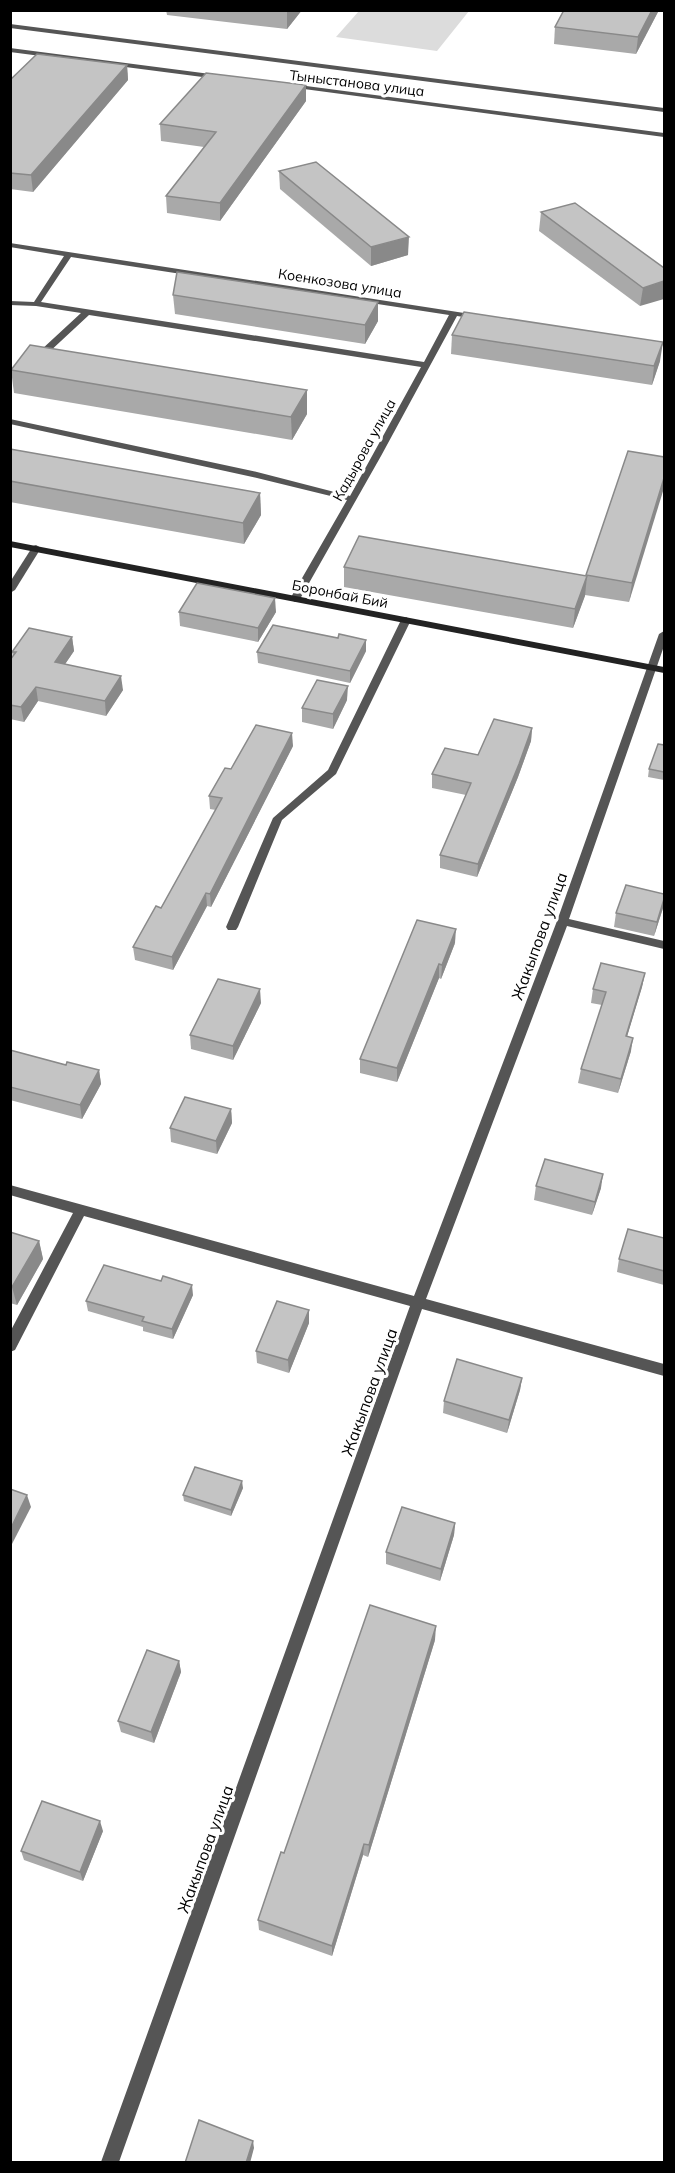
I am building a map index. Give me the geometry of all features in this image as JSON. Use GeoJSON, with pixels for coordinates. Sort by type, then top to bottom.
{"type":"FeatureCollection","features":[{"type":"Feature","properties":{"kind":"street","name":"Тыныстанова улица"},"geometry":{"type":"LineString","coordinates":[[10,26],[664,110]]}},
{"type":"Feature","properties":{"kind":"street"},"geometry":{"type":"LineString","coordinates":[[10,50],[225,78]]}},
{"type":"Feature","properties":{"kind":"street","name":"Тыныстанова улица"},"geometry":{"type":"LineString","coordinates":[[284,86],[664,135]]}},
{"type":"Feature","properties":{"kind":"street","name":"Коенкозова улица"},"geometry":{"type":"LineString","coordinates":[[10,245],[489,319]]}},
{"type":"Feature","properties":{"kind":"street"},"geometry":{"type":"LineString","coordinates":[[36,304],[69,254]]}},
{"type":"Feature","properties":{"kind":"street"},"geometry":{"type":"LineString","coordinates":[[10,303],[36,304],[426,365]]}},
{"type":"Feature","properties":{"kind":"street"},"geometry":{"type":"LineString","coordinates":[[10,376],[44,352],[87,312]]}},
{"type":"Feature","properties":{"kind":"street","name":"Кадырова улица"},"geometry":{"type":"LineString","coordinates":[[295,599],[353,499],[454,314]]}},
{"type":"Feature","properties":{"kind":"street"},"geometry":{"type":"LineString","coordinates":[[10,421],[257,475],[353,499]]}},
{"type":"Feature","properties":{"kind":"street","name":"Боронбай Бий"},"geometry":{"type":"LineString","coordinates":[[10,544],[659,669]]}},
{"type":"Feature","properties":{"kind":"street"},"geometry":{"type":"LineString","coordinates":[[10,590],[36,549]]}},
{"type":"Feature","properties":{"kind":"street"},"geometry":{"type":"LineString","coordinates":[[232,927],[278,818],[332,772],[406,620]]}},
{"type":"Feature","properties":{"kind":"street","name":"Жакыпова улица"},"geometry":{"type":"LineString","coordinates":[[110,2163],[418,1302],[659,669],[664,634]]}},
{"type":"Feature","properties":{"kind":"street"},"geometry":{"type":"LineString","coordinates":[[563,921],[664,945]]}},
{"type":"Feature","properties":{"kind":"street"},"geometry":{"type":"LineString","coordinates":[[10,1190],[664,1370]]}},
{"type":"Feature","properties":{"kind":"street"},"geometry":{"type":"LineString","coordinates":[[10,1346],[81,1210]]}},
{"type":"Feature","properties":{"kind":"shaded area"},"geometry":{"type":"Polygon","coordinates":[[[359,11],[469,11],[437,51],[336,37],[359,11]]]}},
{"type":"Feature","properties":{"kind":"building"},"geometry":{"type":"Polygon","coordinates":[[[564,10],[652,10],[638,37],[555,27],[564,10]]]}},
{"type":"Feature","properties":{"kind":"building"},"geometry":{"type":"Polygon","coordinates":[[[37,54],[127,65],[31,175],[10,173],[10,80],[37,54]]]}},
{"type":"Feature","properties":{"kind":"building"},"geometry":{"type":"Polygon","coordinates":[[[206,73],[306,85],[220,203],[166,196],[216,132],[160,124],[206,73]]]}},
{"type":"Feature","properties":{"kind":"building"},"geometry":{"type":"Polygon","coordinates":[[[316,162],[409,237],[371,247],[279,171],[316,162]]]}},
{"type":"Feature","properties":{"kind":"building"},"geometry":{"type":"Polygon","coordinates":[[[575,203],[664,268],[664,281],[643,288],[541,212],[575,203]]]}},
{"type":"Feature","properties":{"kind":"building"},"geometry":{"type":"Polygon","coordinates":[[[177,272],[378,302],[365,325],[173,295],[177,272]]]}},
{"type":"Feature","properties":{"kind":"building"},"geometry":{"type":"Polygon","coordinates":[[[464,312],[663,342],[654,366],[452,335],[464,312]]]}},
{"type":"Feature","properties":{"kind":"building"},"geometry":{"type":"Polygon","coordinates":[[[30,345],[307,390],[291,417],[11,370],[30,345]]]}},
{"type":"Feature","properties":{"kind":"building"},"geometry":{"type":"Polygon","coordinates":[[[10,449],[260,493],[243,523],[10,481],[10,449]]]}},
{"type":"Feature","properties":{"kind":"building"},"geometry":{"type":"Polygon","coordinates":[[[628,451],[664,457],[664,478],[632,583],[586,575],[628,451]]]}},
{"type":"Feature","properties":{"kind":"building"},"geometry":{"type":"Polygon","coordinates":[[[359,536],[587,576],[575,609],[344,567],[359,536]]]}},
{"type":"Feature","properties":{"kind":"building"},"geometry":{"type":"Polygon","coordinates":[[[197,583],[275,598],[258,628],[179,612],[197,583]]]}},
{"type":"Feature","properties":{"kind":"building"},"geometry":{"type":"Polygon","coordinates":[[[273,625],[338,638],[339,634],[366,640],[350,671],[257,652],[273,625]]]}},
{"type":"Feature","properties":{"kind":"building"},"geometry":{"type":"Polygon","coordinates":[[[29,628],[72,637],[55,662],[121,676],[105,701],[36,687],[21,707],[10,705],[10,660],[16,652],[12,652],[29,628]]]}},
{"type":"Feature","properties":{"kind":"building"},"geometry":{"type":"Polygon","coordinates":[[[317,680],[348,686],[333,714],[302,708],[317,680]]]}},
{"type":"Feature","properties":{"kind":"building"},"geometry":{"type":"Polygon","coordinates":[[[494,719],[532,728],[519,764],[478,864],[440,855],[471,783],[432,774],[445,748],[478,755],[494,719]]]}},
{"type":"Feature","properties":{"kind":"building"},"geometry":{"type":"Polygon","coordinates":[[[256,725],[292,733],[210,894],[206,893],[172,957],[133,947],[156,906],[161,908],[222,798],[209,796],[225,768],[231,769],[256,725]]]}},
{"type":"Feature","properties":{"kind":"building"},"geometry":{"type":"Polygon","coordinates":[[[658,744],[664,745],[664,772],[649,769],[658,744]]]}},
{"type":"Feature","properties":{"kind":"building"},"geometry":{"type":"Polygon","coordinates":[[[626,885],[664,894],[657,922],[616,913],[626,885]]]}},
{"type":"Feature","properties":{"kind":"building"},"geometry":{"type":"Polygon","coordinates":[[[417,920],[456,929],[442,965],[439,964],[397,1068],[360,1059],[417,920]]]}},
{"type":"Feature","properties":{"kind":"building"},"geometry":{"type":"Polygon","coordinates":[[[601,963],[645,973],[626,1036],[633,1038],[621,1079],[581,1069],[606,992],[593,989],[601,963]]]}},
{"type":"Feature","properties":{"kind":"building"},"geometry":{"type":"Polygon","coordinates":[[[218,979],[260,989],[233,1046],[190,1035],[218,979]]]}},
{"type":"Feature","properties":{"kind":"building"},"geometry":{"type":"Polygon","coordinates":[[[10,1050],[66,1065],[67,1062],[99,1070],[80,1105],[10,1087],[10,1050]]]}},
{"type":"Feature","properties":{"kind":"building"},"geometry":{"type":"Polygon","coordinates":[[[185,1097],[231,1109],[216,1141],[170,1128],[185,1097]]]}},
{"type":"Feature","properties":{"kind":"building"},"geometry":{"type":"Polygon","coordinates":[[[545,1159],[603,1174],[595,1202],[536,1186],[545,1159]]]}},
{"type":"Feature","properties":{"kind":"building"},"geometry":{"type":"Polygon","coordinates":[[[628,1229],[664,1238],[664,1271],[619,1259],[628,1229]]]}},
{"type":"Feature","properties":{"kind":"building"},"geometry":{"type":"Polygon","coordinates":[[[10,1232],[39,1241],[12,1287],[10,1287],[10,1232]]]}},
{"type":"Feature","properties":{"kind":"building"},"geometry":{"type":"Polygon","coordinates":[[[104,1265],[161,1281],[163,1276],[192,1285],[172,1329],[142,1321],[144,1317],[86,1301],[104,1265]]]}},
{"type":"Feature","properties":{"kind":"building"},"geometry":{"type":"Polygon","coordinates":[[[277,1301],[309,1310],[288,1360],[256,1351],[277,1301]]]}},
{"type":"Feature","properties":{"kind":"building"},"geometry":{"type":"Polygon","coordinates":[[[457,1359],[522,1378],[509,1420],[444,1401],[457,1359]]]}},
{"type":"Feature","properties":{"kind":"building"},"geometry":{"type":"Polygon","coordinates":[[[195,1467],[242,1481],[231,1510],[183,1495],[195,1467]]]}},
{"type":"Feature","properties":{"kind":"building"},"geometry":{"type":"Polygon","coordinates":[[[10,1489],[27,1495],[10,1530],[10,1489]]]}},
{"type":"Feature","properties":{"kind":"building"},"geometry":{"type":"Polygon","coordinates":[[[402,1507],[455,1523],[441,1569],[386,1552],[402,1507]]]}},
{"type":"Feature","properties":{"kind":"building"},"geometry":{"type":"Polygon","coordinates":[[[370,1605],[436,1626],[369,1845],[364,1844],[332,1946],[258,1920],[281,1852],[284,1853],[370,1605]]]}},
{"type":"Feature","properties":{"kind":"building"},"geometry":{"type":"Polygon","coordinates":[[[147,1650],[179,1661],[151,1732],[118,1721],[147,1650]]]}},
{"type":"Feature","properties":{"kind":"building"},"geometry":{"type":"Polygon","coordinates":[[[42,1801],[100,1821],[80,1872],[21,1851],[42,1801]]]}},
{"type":"Feature","properties":{"kind":"building"},"geometry":{"type":"Polygon","coordinates":[[[199,2120],[253,2141],[246,2163],[185,2163],[199,2120]]]}}]}
